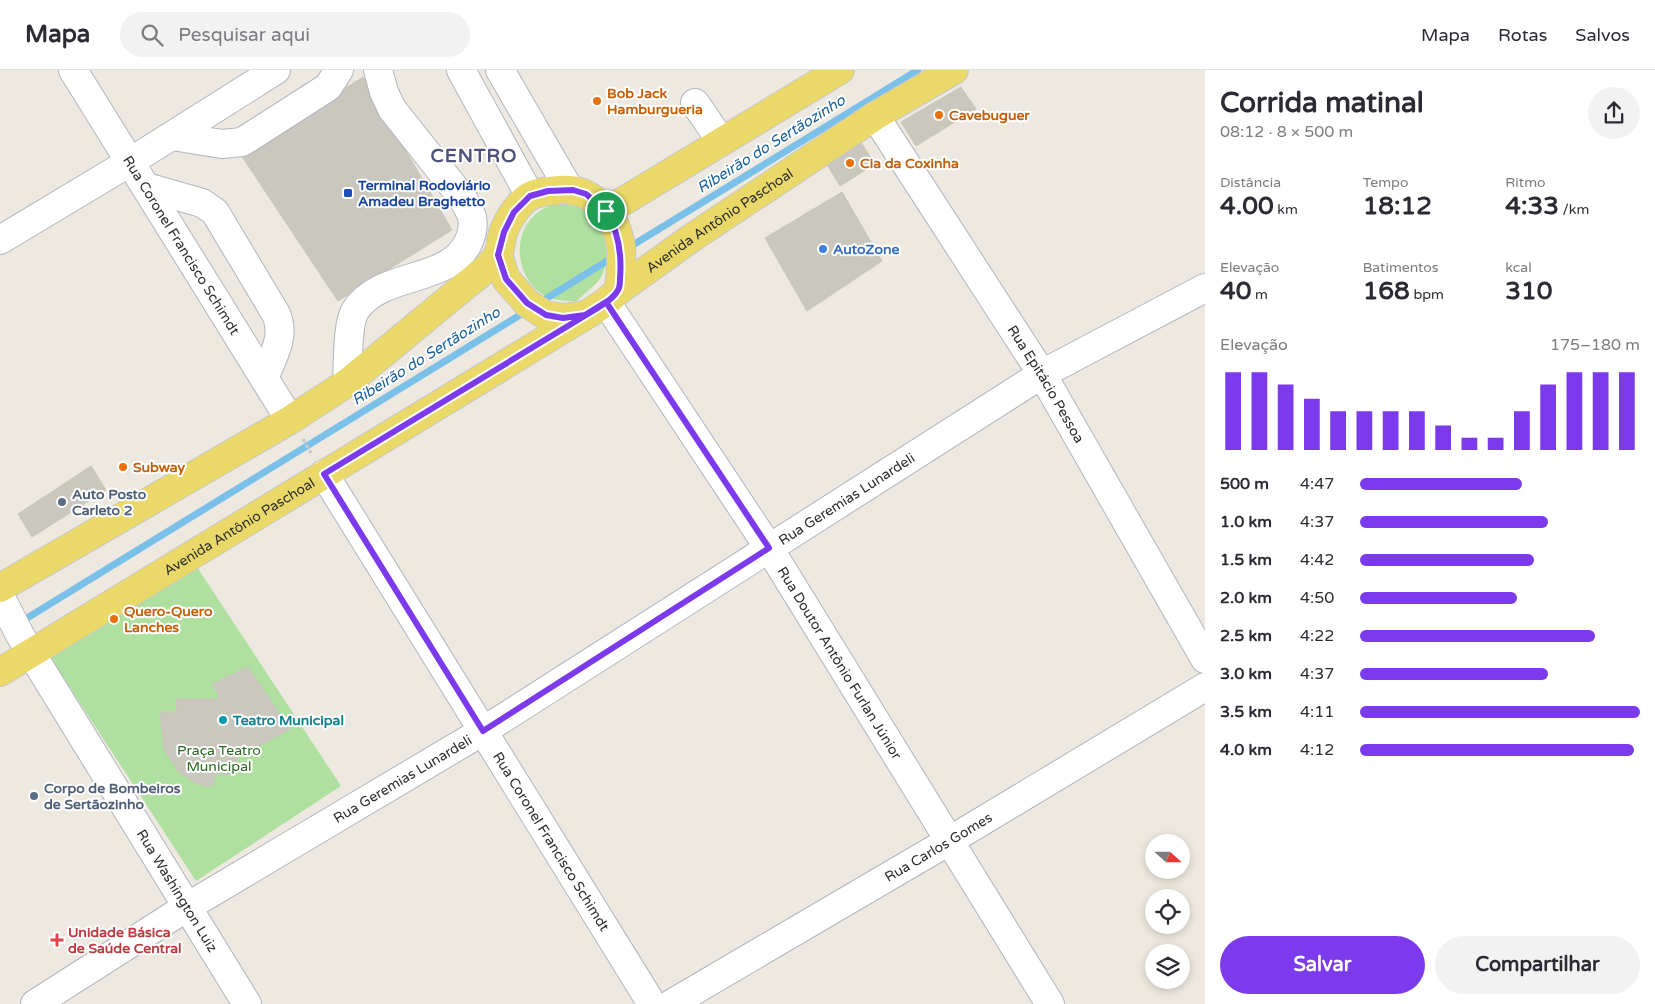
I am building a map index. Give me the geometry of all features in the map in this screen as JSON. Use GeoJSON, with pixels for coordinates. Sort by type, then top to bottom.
{"type":"FeatureCollection","features":[{"type":"Feature","properties":{"kind":"main road"},"geometry":{"type":"LineString","coordinates":[[609,215],[721,141],[840,70]]}},
{"type":"Feature","properties":{"kind":"main road","name":"Avenida Antônio Paschoal"},"geometry":{"type":"LineString","coordinates":[[12,617],[319,466],[603,302],[690,239],[875,116],[954,70]]}},
{"type":"Feature","properties":{"kind":"main road"},"geometry":{"type":"LineString","coordinates":[[502,267],[527,303],[546,315],[563,318],[603,302],[622,263],[620,245],[609,215],[586,194],[569,189],[548,191],[530,196]]}},
{"type":"Feature","properties":{"kind":"main road","name":"Avenida Antônio Paschoal"},"geometry":{"type":"LineString","coordinates":[[0,672],[12,617],[295,427],[488,267],[502,267],[504,232],[514,212],[530,196]]}},
{"type":"Feature","properties":{"kind":"street","name":"Rua Coronel Francisco Schimdt"},"geometry":{"type":"LineString","coordinates":[[73,70],[295,427]]}},
{"type":"Feature","properties":{"kind":"street"},"geometry":{"type":"LineString","coordinates":[[0,240],[130,162],[276,70]]}},
{"type":"Feature","properties":{"kind":"street"},"geometry":{"type":"LineString","coordinates":[[172,136],[222,144],[242,142],[328,87],[339,70]]}},
{"type":"Feature","properties":{"kind":"street"},"geometry":{"type":"LineString","coordinates":[[347,383],[350,331],[354,312],[367,297],[387,286],[450,264],[464,252],[472,233],[472,217],[464,200],[392,109],[384,92],[378,70]]}},
{"type":"Feature","properties":{"kind":"street"},"geometry":{"type":"LineString","coordinates":[[461,70],[530,196]]}},
{"type":"Feature","properties":{"kind":"street"},"geometry":{"type":"LineString","coordinates":[[500,70],[569,189]]}},
{"type":"Feature","properties":{"kind":"street"},"geometry":{"type":"LineString","coordinates":[[695,103],[721,141]]}},
{"type":"Feature","properties":{"kind":"street","name":"Rua Epitácio Pessoa"},"geometry":{"type":"LineString","coordinates":[[875,116],[1042,374],[1205,659]]}},
{"type":"Feature","properties":{"kind":"street"},"geometry":{"type":"LineString","coordinates":[[146,187],[202,203],[215,212],[276,314],[280,324],[280,338],[264,378]]}},
{"type":"Feature","properties":{"kind":"street","name":"Rua Geremias Lunardeli"},"geometry":{"type":"LineString","coordinates":[[35,1004],[187,907],[483,731],[1042,374],[1205,288]]}},
{"type":"Feature","properties":{"kind":"street","name":"Rua Doutor Antônio Furlan Júnior"},"geometry":{"type":"LineString","coordinates":[[603,302],[769,548],[1050,1004]]}},
{"type":"Feature","properties":{"kind":"street","name":"Rua Coronel Francisco Schimdt"},"geometry":{"type":"LineString","coordinates":[[319,466],[652,1004]]}},
{"type":"Feature","properties":{"kind":"street","name":"Rua Washington Luiz"},"geometry":{"type":"LineString","coordinates":[[12,617],[247,1004]]}},
{"type":"Feature","properties":{"kind":"street","name":"Rua Carlos Gomes"},"geometry":{"type":"LineString","coordinates":[[671,1004],[949,841],[1205,687]]}},
{"type":"Feature","properties":{"kind":"path"},"geometry":{"type":"LineString","coordinates":[[295,427],[319,466]]}},
{"type":"Feature","properties":{"kind":"green space"},"geometry":{"type":"Polygon","coordinates":[[[566,201],[581,204],[595,217],[606,245],[606,264],[601,277],[577,301],[554,299],[536,289],[528,280],[520,257],[520,245],[528,222],[544,209],[566,201]]]}},
{"type":"Feature","properties":{"kind":"green space","name":"Praça Teatro Municipal"},"geometry":{"type":"Polygon","coordinates":[[[197,567],[341,786],[196,881],[48,654],[197,567]]]}},
{"type":"Feature","properties":{"kind":"building","name":"Terminal Rodoviário Amadeu Braghetto"},"geometry":{"type":"Polygon","coordinates":[[[363,77],[452,230],[338,301],[241,155],[363,77]]]}},
{"type":"Feature","properties":{"kind":"building","name":"Cavebuguer"},"geometry":{"type":"Polygon","coordinates":[[[961,87],[976,109],[916,146],[901,122],[961,87]]]}},
{"type":"Feature","properties":{"kind":"building","name":"Cia da Coxinha"},"geometry":{"type":"Polygon","coordinates":[[[860,141],[875,164],[840,186],[826,163],[860,141]]]}},
{"type":"Feature","properties":{"kind":"building","name":"AutoZone"},"geometry":{"type":"Polygon","coordinates":[[[842,192],[882,261],[807,311],[765,238],[842,192]]]}},
{"type":"Feature","properties":{"kind":"building","name":"Auto Posto Carleto 2"},"geometry":{"type":"Polygon","coordinates":[[[91,466],[106,490],[32,537],[18,514],[91,466]]]}},
{"type":"Feature","properties":{"kind":"building","name":"Teatro Municipal"},"geometry":{"type":"Polygon","coordinates":[[[248,667],[290,729],[254,749],[248,745],[245,746],[229,775],[217,773],[212,786],[204,786],[194,782],[178,771],[164,750],[160,712],[177,712],[176,699],[218,699],[219,695],[212,684],[248,667]]]}},
{"type":"Feature","properties":{"kind":"waterway","name":"Ribeirão do Sertãozinho"},"geometry":{"type":"LineString","coordinates":[[628,248],[918,70]]}},
{"type":"Feature","properties":{"kind":"waterway","name":"Ribeirão do Sertãozinho"},"geometry":{"type":"LineString","coordinates":[[539,303],[615,256]]}},
{"type":"Feature","properties":{"kind":"waterway","name":"Ribeirão do Sertãozinho"},"geometry":{"type":"LineString","coordinates":[[19,623],[528,310]]}},
{"type":"Feature","properties":{"kind":"place","name":"Bob Jack Hamburgueria"},"geometry":{"type":"Point","coordinates":[597,101]}},
{"type":"Feature","properties":{"kind":"place","name":"Cavebuguer"},"geometry":{"type":"Point","coordinates":[939,115]}},
{"type":"Feature","properties":{"kind":"place","name":"Cia da Coxinha"},"geometry":{"type":"Point","coordinates":[850,163]}},
{"type":"Feature","properties":{"kind":"place","name":"Terminal Rodoviário Amadeu Braghetto"},"geometry":{"type":"Point","coordinates":[348,193]}},
{"type":"Feature","properties":{"kind":"place","name":"AutoZone"},"geometry":{"type":"Point","coordinates":[823,249]}},
{"type":"Feature","properties":{"kind":"place","name":"Subway"},"geometry":{"type":"Point","coordinates":[123,467]}},
{"type":"Feature","properties":{"kind":"place","name":"Auto Posto Carleto 2"},"geometry":{"type":"Point","coordinates":[62,502]}},
{"type":"Feature","properties":{"kind":"place","name":"Quero-Quero Lanches"},"geometry":{"type":"Point","coordinates":[114,619]}},
{"type":"Feature","properties":{"kind":"place","name":"Teatro Municipal"},"geometry":{"type":"Point","coordinates":[223,720]}},
{"type":"Feature","properties":{"kind":"place","name":"Corpo de Bombeiros de Sertãozinho"},"geometry":{"type":"Point","coordinates":[34,796]}},
{"type":"Feature","properties":{"kind":"place","name":"Unidade Básica de Saúde Central"},"geometry":{"type":"Point","coordinates":[57,940]}},
{"type":"Feature","properties":{"kind":"district","name":"CENTRO"},"geometry":{"type":"Point","coordinates":[474,155]}},
{"type":"Feature","properties":{"kind":"route"},"geometry":{"type":"LineString","coordinates":[[606,211],[586,194],[569,189],[548,191],[530,196],[514,212],[504,232],[498,255],[506,279],[527,303],[546,315],[563,318],[585,315],[606,302],[769,548],[483,731],[324,474],[591,312],[606,302],[619,290],[622,263],[620,245],[611,218],[606,211]]}}]}
